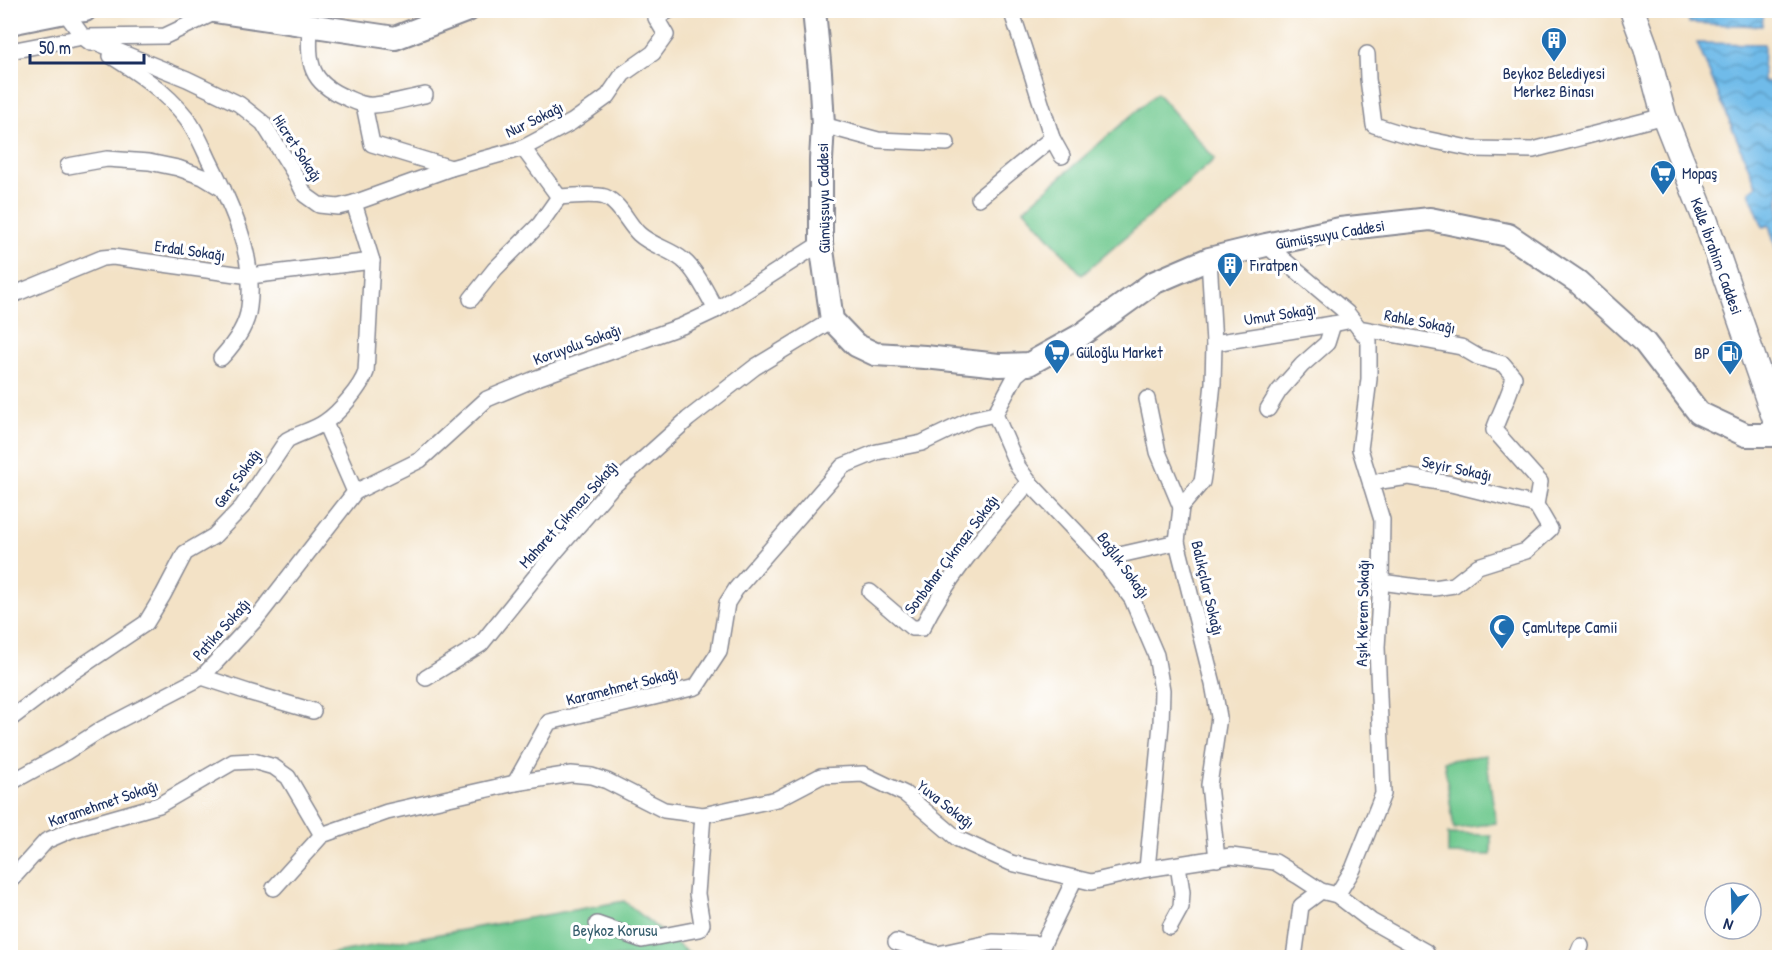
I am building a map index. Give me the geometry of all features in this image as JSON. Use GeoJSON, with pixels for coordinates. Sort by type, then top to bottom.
{"type":"FeatureCollection","features":[{"type":"Feature","properties":{"kind":"main road","name":"Kelle İbrahim Caddesi"},"geometry":{"type":"LineString","coordinates":[[1632,10],[1646,48],[1664,116],[1705,219],[1779,435]]}},
{"type":"Feature","properties":{"kind":"street"},"geometry":{"type":"LineString","coordinates":[[208,10],[396,38],[468,10]]}},
{"type":"Feature","properties":{"kind":"street","name":"Nur Sokağı"},"geometry":{"type":"LineString","coordinates":[[354,203],[451,168],[523,148],[572,122],[608,96],[623,74],[653,53],[666,35],[656,18],[670,10]]}},
{"type":"Feature","properties":{"kind":"street","name":"Gümüşsuyu Caddesi"},"geometry":{"type":"LineString","coordinates":[[814,10],[823,124],[821,243],[832,320],[856,345],[875,354],[925,357],[999,366],[1029,364],[1081,335],[1153,283],[1209,259],[1266,244],[1340,229],[1430,219],[1508,235],[1578,282],[1636,336],[1699,413],[1746,435],[1779,435]]}},
{"type":"Feature","properties":{"kind":"street"},"geometry":{"type":"LineString","coordinates":[[1011,10],[1052,138],[1062,156]]}},
{"type":"Feature","properties":{"kind":"street"},"geometry":{"type":"LineString","coordinates":[[10,23],[75,11],[82,37],[133,69],[167,96],[187,118],[223,189],[246,249],[250,276],[249,307],[245,324],[231,347],[221,358]]}},
{"type":"Feature","properties":{"kind":"street"},"geometry":{"type":"LineString","coordinates":[[10,51],[82,37],[165,36],[218,11]]}},
{"type":"Feature","properties":{"kind":"street"},"geometry":{"type":"LineString","coordinates":[[310,26],[308,53],[315,76],[332,92],[364,105],[376,105],[425,95]]}},
{"type":"Feature","properties":{"kind":"street","name":"Hicret Sokağı"},"geometry":{"type":"LineString","coordinates":[[82,37],[187,79],[238,104],[263,123],[305,195],[320,205],[339,207],[354,203]]}},
{"type":"Feature","properties":{"kind":"street"},"geometry":{"type":"LineString","coordinates":[[1367,54],[1374,125],[1406,135],[1473,149],[1533,150],[1664,116]]}},
{"type":"Feature","properties":{"kind":"street"},"geometry":{"type":"LineString","coordinates":[[364,105],[372,144],[451,168]]}},
{"type":"Feature","properties":{"kind":"street"},"geometry":{"type":"LineString","coordinates":[[823,124],[878,140],[947,143]]}},
{"type":"Feature","properties":{"kind":"street"},"geometry":{"type":"LineString","coordinates":[[979,198],[1052,138]]}},
{"type":"Feature","properties":{"kind":"street"},"geometry":{"type":"LineString","coordinates":[[523,148],[559,197]]}},
{"type":"Feature","properties":{"kind":"street"},"geometry":{"type":"LineString","coordinates":[[68,166],[106,159],[149,162],[178,168],[203,177],[223,189]]}},
{"type":"Feature","properties":{"kind":"street"},"geometry":{"type":"LineString","coordinates":[[471,299],[495,269],[540,224],[559,197]]}},
{"type":"Feature","properties":{"kind":"street"},"geometry":{"type":"LineString","coordinates":[[559,197],[605,197],[619,208],[638,233],[651,244],[684,260],[716,310]]}},
{"type":"Feature","properties":{"kind":"street","name":"Genç Sokağı"},"geometry":{"type":"LineString","coordinates":[[10,719],[67,676],[146,623],[164,595],[185,553],[214,536],[242,507],[287,440],[298,433],[325,423],[362,383],[366,372],[372,261],[354,203]]}},
{"type":"Feature","properties":{"kind":"street","name":"Koruyolu Sokağı"},"geometry":{"type":"LineString","coordinates":[[355,492],[420,460],[487,399],[537,378],[681,326],[716,310],[821,243]]}},
{"type":"Feature","properties":{"kind":"street"},"geometry":{"type":"LineString","coordinates":[[1266,244],[1347,313],[1355,324]]}},
{"type":"Feature","properties":{"kind":"street","name":"Erdal Sokağı"},"geometry":{"type":"LineString","coordinates":[[10,296],[102,258],[112,257],[250,276],[372,261]]}},
{"type":"Feature","properties":{"kind":"street"},"geometry":{"type":"LineString","coordinates":[[1147,399],[1158,452],[1181,507],[1202,482],[1213,383],[1214,343],[1209,259]]}},
{"type":"Feature","properties":{"kind":"street","name":"Maharet Çıkmazı Sokağı"},"geometry":{"type":"LineString","coordinates":[[426,678],[481,644],[610,489],[688,419],[755,367],[832,320]]}},
{"type":"Feature","properties":{"kind":"street"},"geometry":{"type":"LineString","coordinates":[[1268,409],[1279,391],[1302,365],[1327,343],[1333,324]]}},
{"type":"Feature","properties":{"kind":"street","name":"Umut Sokağı"},"geometry":{"type":"LineString","coordinates":[[1214,343],[1333,324],[1355,324]]}},
{"type":"Feature","properties":{"kind":"street","name":"Aşık Kerem Sokağı"},"geometry":{"type":"LineString","coordinates":[[1294,957],[1301,906],[1329,893],[1353,869],[1383,794],[1377,647],[1382,520],[1360,449],[1369,379],[1369,341],[1355,324]]}},
{"type":"Feature","properties":{"kind":"street","name":"Rahle Sokağı"},"geometry":{"type":"LineString","coordinates":[[1355,324],[1461,347],[1478,357],[1503,364],[1514,377],[1512,388],[1494,430],[1540,482],[1536,505],[1550,529],[1526,551],[1478,566],[1454,585],[1434,588],[1381,582]]}},
{"type":"Feature","properties":{"kind":"street"},"geometry":{"type":"LineString","coordinates":[[995,414],[1016,375],[1029,364]]}},
{"type":"Feature","properties":{"kind":"street","name":"Bağlık Sokağı"},"geometry":{"type":"LineString","coordinates":[[995,414],[1018,466],[1029,482],[1102,559],[1132,599],[1156,655],[1162,690],[1161,724],[1147,869]]}},
{"type":"Feature","properties":{"kind":"street","name":"Karamehmet Sokağı"},"geometry":{"type":"LineString","coordinates":[[515,783],[549,722],[696,687],[719,652],[727,603],[736,589],[843,466],[877,452],[922,443],[972,419],[995,414]]}},
{"type":"Feature","properties":{"kind":"street"},"geometry":{"type":"LineString","coordinates":[[325,423],[355,492]]}},
{"type":"Feature","properties":{"kind":"street","name":"Seyir Sokağı"},"geometry":{"type":"LineString","coordinates":[[1371,485],[1381,481],[1409,477],[1450,484],[1536,505]]}},
{"type":"Feature","properties":{"kind":"street","name":"Sonbahar Çıkmazı Sokağı"},"geometry":{"type":"LineString","coordinates":[[870,592],[912,628],[922,628],[933,607],[956,574],[1029,482]]}},
{"type":"Feature","properties":{"kind":"street","name":"Patika Sokağı"},"geometry":{"type":"LineString","coordinates":[[10,783],[102,729],[202,677],[257,618],[355,492]]}},
{"type":"Feature","properties":{"kind":"street","name":"Balıkçılar Sokağı"},"geometry":{"type":"LineString","coordinates":[[1181,507],[1177,542],[1213,684],[1219,717],[1209,786],[1217,858]]}},
{"type":"Feature","properties":{"kind":"street"},"geometry":{"type":"LineString","coordinates":[[1102,559],[1177,542]]}},
{"type":"Feature","properties":{"kind":"street"},"geometry":{"type":"LineString","coordinates":[[202,677],[248,693],[313,711]]}},
{"type":"Feature","properties":{"kind":"street","name":"Karamehmet Sokağı"},"geometry":{"type":"LineString","coordinates":[[11,881],[46,841],[71,830],[159,805],[233,762],[253,761],[274,767],[288,777],[322,835]]}},
{"type":"Feature","properties":{"kind":"street","name":"Yuva Sokağı"},"geometry":{"type":"LineString","coordinates":[[515,783],[571,774],[592,776],[607,781],[664,810],[702,815],[777,799],[821,776],[863,774],[905,794],[958,839],[1011,863],[1091,882],[1147,869],[1232,856],[1275,862],[1426,952],[1427,957]]}},
{"type":"Feature","properties":{"kind":"street"},"geometry":{"type":"LineString","coordinates":[[274,888],[322,835],[387,812],[515,783]]}},
{"type":"Feature","properties":{"kind":"street"},"geometry":{"type":"LineString","coordinates":[[597,924],[642,940],[699,929],[702,924],[697,894],[702,815]]}},
{"type":"Feature","properties":{"kind":"street"},"geometry":{"type":"LineString","coordinates":[[1170,927],[1181,906],[1182,892],[1178,865]]}},
{"type":"Feature","properties":{"kind":"street"},"geometry":{"type":"LineString","coordinates":[[896,942],[938,954],[993,942],[1038,951],[1075,878]]}},
{"type":"Feature","properties":{"kind":"green space"},"geometry":{"type":"Polygon","coordinates":[[[1157,93],[1215,159],[1082,275],[1024,209],[1157,93]]]}},
{"type":"Feature","properties":{"kind":"green space"},"geometry":{"type":"Polygon","coordinates":[[[1486,755],[1496,823],[1454,829],[1444,761],[1486,755]]]}},
{"type":"Feature","properties":{"kind":"green space"},"geometry":{"type":"Polygon","coordinates":[[[1448,834],[1491,835],[1491,855],[1448,854],[1448,834]]]}},
{"type":"Feature","properties":{"kind":"green space","name":"Beykoz Korusu"},"geometry":{"type":"Polygon","coordinates":[[[624,901],[693,957],[306,958],[624,901]]]}},
{"type":"Feature","properties":{"kind":"water"},"geometry":{"type":"Polygon","coordinates":[[[1687,10],[1764,11],[1762,26],[1689,23],[1687,10]]]}},
{"type":"Feature","properties":{"kind":"water"},"geometry":{"type":"Polygon","coordinates":[[[1779,11],[1779,259],[1769,225],[1763,227],[1749,192],[1756,185],[1697,43],[1764,44],[1763,81],[1775,83],[1779,11]]]}},
{"type":"Feature","properties":{"kind":"place","name":"Beykoz Belediyesi Merkez Binası"},"geometry":{"type":"Point","coordinates":[1554,63]}},
{"type":"Feature","properties":{"kind":"place","name":"Mopaş"},"geometry":{"type":"Point","coordinates":[1663,196]}},
{"type":"Feature","properties":{"kind":"place","name":"Fıratpen"},"geometry":{"type":"Point","coordinates":[1230,288]}},
{"type":"Feature","properties":{"kind":"place","name":"Güloğlu Market"},"geometry":{"type":"Point","coordinates":[1057,375]}},
{"type":"Feature","properties":{"kind":"place","name":"BP"},"geometry":{"type":"Point","coordinates":[1730,376]}},
{"type":"Feature","properties":{"kind":"place","name":"Çamlıtepe Camii"},"geometry":{"type":"Point","coordinates":[1502,650]}}]}
